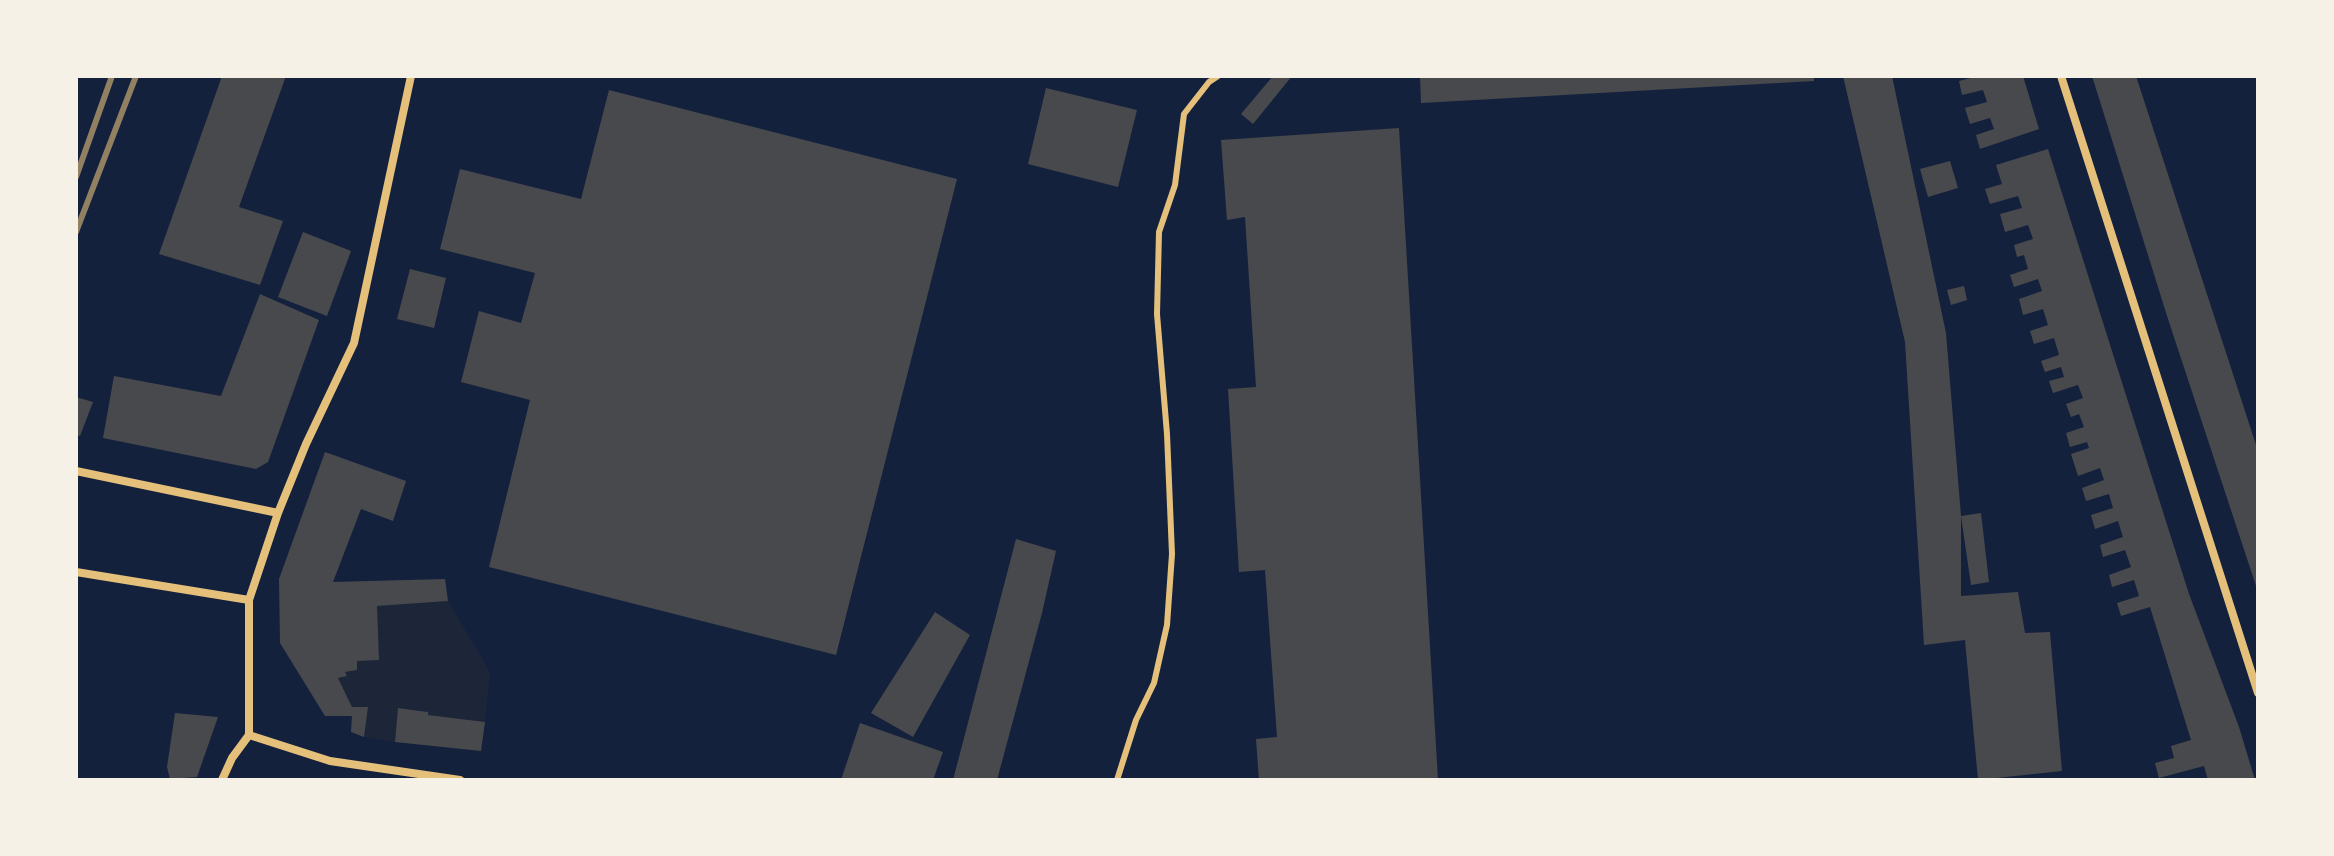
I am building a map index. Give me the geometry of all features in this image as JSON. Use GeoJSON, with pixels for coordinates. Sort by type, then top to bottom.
{"type":"FeatureCollection","features":[{"type":"Feature","properties":{"kind":"street"},"geometry":{"type":"LineString","coordinates":[[222,780],[232,758],[249,735],[249,600],[278,513],[306,444],[354,343],[411,76]]}},
{"type":"Feature","properties":{"kind":"street"},"geometry":{"type":"LineString","coordinates":[[2061,76],[2258,693]]}},
{"type":"Feature","properties":{"kind":"street"},"geometry":{"type":"LineString","coordinates":[[76,471],[278,513]]}},
{"type":"Feature","properties":{"kind":"street"},"geometry":{"type":"LineString","coordinates":[[76,572],[249,600]]}},
{"type":"Feature","properties":{"kind":"street"},"geometry":{"type":"LineString","coordinates":[[249,735],[330,761],[460,780]]}},
{"type":"Feature","properties":{"kind":"lane"},"geometry":{"type":"LineString","coordinates":[[1117,780],[1136,720],[1154,683],[1167,625],[1172,554],[1167,434],[1157,314],[1159,232],[1175,185],[1184,114],[1209,82],[1218,76]]}},
{"type":"Feature","properties":{"kind":"shaded area"},"geometry":{"type":"Polygon","coordinates":[[[448,601],[490,672],[485,722],[399,708],[395,742],[364,737],[368,708],[352,707],[338,678],[347,676],[345,672],[357,670],[357,661],[377,660],[377,606],[448,601]]]}},
{"type":"Feature","properties":{"kind":"building"},"geometry":{"type":"Polygon","coordinates":[[[222,76],[286,76],[239,207],[283,221],[260,285],[159,254],[222,76]]]}},
{"type":"Feature","properties":{"kind":"building"},"geometry":{"type":"Polygon","coordinates":[[[1273,76],[1292,76],[1253,124],[1241,114],[1273,76]]]}},
{"type":"Feature","properties":{"kind":"building"},"geometry":{"type":"Polygon","coordinates":[[[1420,76],[1814,76],[1814,81],[1421,103],[1420,76]]]}},
{"type":"Feature","properties":{"kind":"building"},"geometry":{"type":"Polygon","coordinates":[[[1843,76],[1892,76],[1946,333],[1961,516],[1961,596],[2018,592],[2025,633],[2050,632],[2062,771],[1978,780],[1965,640],[1924,645],[1905,342],[1843,76]]]}},
{"type":"Feature","properties":{"kind":"building"},"geometry":{"type":"Polygon","coordinates":[[[1978,76],[2023,76],[2039,129],[1980,149],[1976,135],[1994,129],[1990,118],[1970,124],[1965,108],[1987,102],[1983,90],[1962,95],[1959,81],[1978,76]]]}},
{"type":"Feature","properties":{"kind":"building"},"geometry":{"type":"Polygon","coordinates":[[[2092,76],[2136,76],[2258,451],[2258,592],[2168,319],[2092,76]]]}},
{"type":"Feature","properties":{"kind":"building"},"geometry":{"type":"Polygon","coordinates":[[[1046,88],[1137,110],[1118,187],[1028,164],[1046,88]]]}},
{"type":"Feature","properties":{"kind":"building"},"geometry":{"type":"Polygon","coordinates":[[[609,90],[957,179],[836,655],[489,567],[530,400],[461,382],[479,311],[521,323],[535,273],[440,249],[460,169],[581,199],[609,90]]]}},
{"type":"Feature","properties":{"kind":"building"},"geometry":{"type":"Polygon","coordinates":[[[1399,128],[1438,780],[1259,780],[1256,739],[1277,737],[1265,570],[1239,572],[1228,389],[1256,387],[1245,217],[1227,220],[1221,140],[1399,128]]]}},
{"type":"Feature","properties":{"kind":"building"},"geometry":{"type":"Polygon","coordinates":[[[2048,149],[2189,594],[2239,727],[2255,780],[2208,780],[2204,766],[2159,778],[2155,763],[2174,758],[2171,746],[2191,740],[2150,607],[2121,616],[2117,603],[2139,596],[2134,580],[2112,587],[2109,575],[2131,567],[2125,550],[2103,557],[2100,545],[2123,537],[2118,521],[2095,529],[2091,515],[2113,508],[2109,494],[2086,501],[2082,488],[2104,480],[2100,468],[2078,476],[2071,454],[2089,448],[2087,442],[2070,447],[2066,433],[2084,427],[2079,414],[2071,417],[2066,404],[2083,398],[2078,385],[2053,393],[2049,381],[2064,377],[2061,367],[2045,372],[2041,361],[2059,355],[2054,338],[2034,344],[2030,331],[2048,325],[2043,309],[2023,315],[2019,299],[2042,291],[2038,279],[2014,287],[2010,275],[2028,269],[2024,255],[2017,257],[2014,245],[2033,239],[2028,225],[2005,232],[2000,214],[2022,208],[2018,196],[1990,204],[1985,189],[2002,184],[1996,165],[2048,149]]]}},
{"type":"Feature","properties":{"kind":"building"},"geometry":{"type":"Polygon","coordinates":[[[1950,161],[1958,188],[1928,197],[1920,169],[1950,161]]]}},
{"type":"Feature","properties":{"kind":"building"},"geometry":{"type":"Polygon","coordinates":[[[303,232],[351,251],[327,316],[278,297],[303,232]]]}},
{"type":"Feature","properties":{"kind":"building"},"geometry":{"type":"Polygon","coordinates":[[[410,269],[446,278],[434,328],[397,319],[410,269]]]}},
{"type":"Feature","properties":{"kind":"building"},"geometry":{"type":"Polygon","coordinates":[[[1964,286],[1967,300],[1951,305],[1947,290],[1964,286]]]}},
{"type":"Feature","properties":{"kind":"building"},"geometry":{"type":"Polygon","coordinates":[[[260,294],[319,320],[268,462],[256,469],[103,438],[114,376],[221,396],[260,294]]]}},
{"type":"Feature","properties":{"kind":"building"},"geometry":{"type":"Polygon","coordinates":[[[76,397],[93,402],[80,436],[76,435],[76,397]]]}},
{"type":"Feature","properties":{"kind":"building"},"geometry":{"type":"Polygon","coordinates":[[[325,452],[406,481],[393,521],[361,509],[333,582],[445,579],[448,601],[377,606],[379,660],[357,661],[357,670],[345,672],[347,676],[338,678],[352,707],[368,707],[364,737],[351,732],[352,716],[325,716],[280,643],[279,579],[325,452]]]}},
{"type":"Feature","properties":{"kind":"building"},"geometry":{"type":"Polygon","coordinates":[[[1981,513],[1989,582],[1971,585],[1961,516],[1981,513]]]}},
{"type":"Feature","properties":{"kind":"building"},"geometry":{"type":"Polygon","coordinates":[[[1016,539],[1056,551],[1042,613],[997,780],[953,780],[1016,539]]]}},
{"type":"Feature","properties":{"kind":"building"},"geometry":{"type":"Polygon","coordinates":[[[935,612],[970,635],[913,737],[871,713],[935,612]]]}},
{"type":"Feature","properties":{"kind":"building"},"geometry":{"type":"Polygon","coordinates":[[[398,708],[485,722],[481,751],[395,742],[398,708]]]}},
{"type":"Feature","properties":{"kind":"building"},"geometry":{"type":"Polygon","coordinates":[[[175,713],[218,717],[197,777],[170,779],[167,767],[175,713]]]}},
{"type":"Feature","properties":{"kind":"building"},"geometry":{"type":"Polygon","coordinates":[[[860,723],[943,752],[933,780],[841,780],[860,723]]]}},
{"type":"Feature","properties":{"kind":"railway"},"geometry":{"type":"LineString","coordinates":[[76,177],[112,76]]}},
{"type":"Feature","properties":{"kind":"railway"},"geometry":{"type":"LineString","coordinates":[[76,232],[136,76]]}}]}
